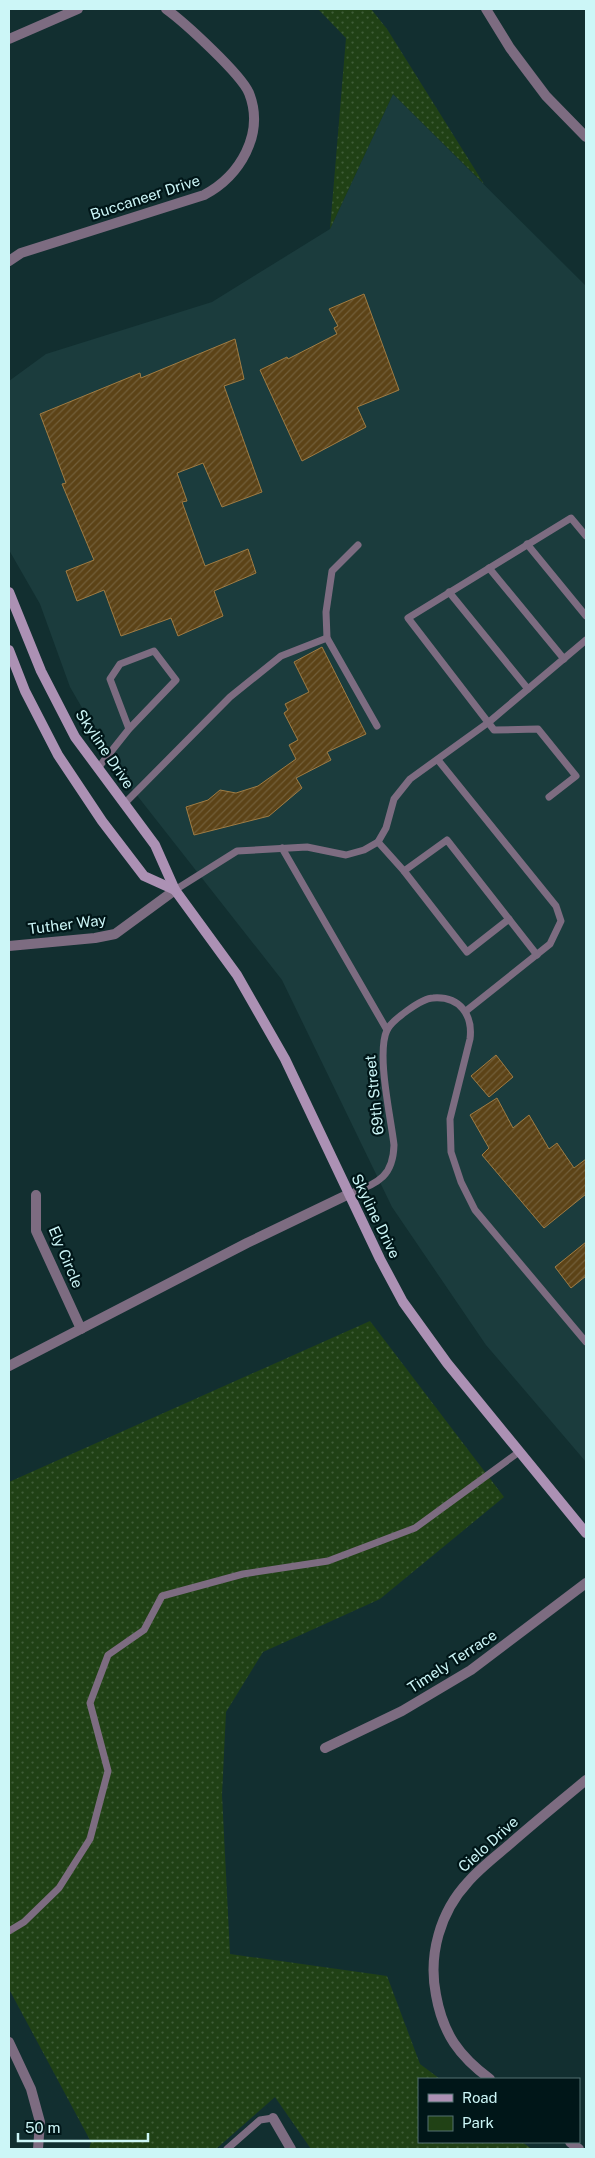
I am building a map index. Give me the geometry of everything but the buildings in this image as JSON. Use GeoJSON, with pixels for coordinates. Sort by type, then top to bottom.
{"type":"FeatureCollection","features":[{"type":"Feature","properties":{"kind":"main road","name":"Skyline Drive"},"geometry":{"type":"LineString","coordinates":[[9,592],[41,670],[75,737],[155,845],[175,890],[238,975],[272,1035],[380,1259],[413,1317],[447,1363],[586,1533]]}},
{"type":"Feature","properties":{"kind":"main road","name":"Skyline Drive"},"geometry":{"type":"LineString","coordinates":[[9,650],[25,691],[58,755],[102,821],[144,876],[175,890]]}},
{"type":"Feature","properties":{"kind":"street"},"geometry":{"type":"LineString","coordinates":[[9,39],[78,9]]}},
{"type":"Feature","properties":{"kind":"street","name":"Buccaneer Drive"},"geometry":{"type":"LineString","coordinates":[[9,261],[21,254],[204,195],[217,188],[238,167],[251,141],[253,116],[248,92],[235,74],[166,9]]}},
{"type":"Feature","properties":{"kind":"street"},"geometry":{"type":"LineString","coordinates":[[486,9],[510,48],[546,96],[586,136]]}},
{"type":"Feature","properties":{"kind":"street","name":"Tuther Way"},"geometry":{"type":"LineString","coordinates":[[9,946],[95,938],[115,934],[175,890]]}},
{"type":"Feature","properties":{"kind":"street","name":"69th Street"},"geometry":{"type":"LineString","coordinates":[[9,1366],[247,1243],[349,1194]]}},
{"type":"Feature","properties":{"kind":"street","name":"Ely Circle"},"geometry":{"type":"LineString","coordinates":[[36,1195],[36,1231],[81,1329]]}},
{"type":"Feature","properties":{"kind":"street","name":"Timely Terrace"},"geometry":{"type":"LineString","coordinates":[[325,1748],[402,1711],[471,1670],[586,1583]]}},
{"type":"Feature","properties":{"kind":"street","name":"Cielo Drive"},"geometry":{"type":"LineString","coordinates":[[489,2078],[463,2056],[442,2019],[434,1986],[434,1953],[438,1937],[450,1907],[468,1880],[586,1780]]}},
{"type":"Feature","properties":{"kind":"street"},"geometry":{"type":"LineString","coordinates":[[9,2042],[31,2089],[40,2122],[38,2149]]}},
{"type":"Feature","properties":{"kind":"street"},"geometry":{"type":"LineString","coordinates":[[273,2118],[291,2149]]}},
{"type":"Feature","properties":{"kind":"lane"},"geometry":{"type":"LineString","coordinates":[[549,797],[576,776],[538,729],[494,730],[408,618],[571,518],[586,536]]}},
{"type":"Feature","properties":{"kind":"lane"},"geometry":{"type":"LineString","coordinates":[[527,544],[586,616]]}},
{"type":"Feature","properties":{"kind":"lane"},"geometry":{"type":"LineString","coordinates":[[358,545],[332,571],[326,612],[327,638],[377,726]]}},
{"type":"Feature","properties":{"kind":"lane"},"geometry":{"type":"LineString","coordinates":[[489,568],[564,659]]}},
{"type":"Feature","properties":{"kind":"lane"},"geometry":{"type":"LineString","coordinates":[[449,592],[528,689]]}},
{"type":"Feature","properties":{"kind":"lane"},"geometry":{"type":"LineString","coordinates":[[124,804],[230,697],[281,656],[327,638]]}},
{"type":"Feature","properties":{"kind":"lane"},"geometry":{"type":"LineString","coordinates":[[175,890],[237,851],[307,847],[346,855],[364,850],[378,842],[386,828],[389,811],[401,788],[410,778],[438,760],[489,722],[586,640]]}},
{"type":"Feature","properties":{"kind":"lane"},"geometry":{"type":"LineString","coordinates":[[98,768],[129,729],[176,680],[154,651],[120,664],[110,679],[129,729]]}},
{"type":"Feature","properties":{"kind":"lane"},"geometry":{"type":"LineString","coordinates":[[438,760],[556,906],[561,921],[550,944],[466,1010]]}},
{"type":"Feature","properties":{"kind":"lane"},"geometry":{"type":"LineString","coordinates":[[404,871],[447,840],[537,955]]}},
{"type":"Feature","properties":{"kind":"lane"},"geometry":{"type":"LineString","coordinates":[[378,842],[404,871],[467,952],[509,919]]}},
{"type":"Feature","properties":{"kind":"lane"},"geometry":{"type":"LineString","coordinates":[[282,848],[387,1030],[403,1013],[432,998],[449,1000],[466,1010],[472,1026],[450,1119],[451,1152],[461,1182],[475,1210],[586,1342]]}},
{"type":"Feature","properties":{"kind":"lane","name":"69th Street"},"geometry":{"type":"LineString","coordinates":[[349,1194],[377,1183],[384,1177],[394,1156],[383,1062],[387,1030]]}},
{"type":"Feature","properties":{"kind":"lane"},"geometry":{"type":"LineString","coordinates":[[9,1932],[24,1922],[59,1888],[90,1839],[108,1771],[90,1703],[108,1655],[144,1630],[162,1596],[243,1574],[328,1561],[415,1528],[519,1452]]}},
{"type":"Feature","properties":{"kind":"lane"},"geometry":{"type":"LineString","coordinates":[[227,2149],[260,2120],[273,2118]]}},
{"type":"Feature","properties":{"kind":"shaded area"},"geometry":{"type":"Polygon","coordinates":[[[393,94],[586,286],[586,1462],[486,1345],[392,1207],[282,980],[121,775],[70,687],[40,604],[9,550],[9,381],[46,354],[212,302],[330,229],[393,94]]]}},
{"type":"Feature","properties":{"kind":"green space"},"geometry":{"type":"Polygon","coordinates":[[[318,9],[371,9],[387,29],[484,184],[393,94],[330,229],[346,38],[318,9]]]}},
{"type":"Feature","properties":{"kind":"green space"},"geometry":{"type":"Polygon","coordinates":[[[370,1321],[504,1497],[380,1599],[263,1652],[226,1712],[222,1795],[230,1954],[387,1976],[420,2064],[439,2078],[418,2078],[418,2143],[523,2143],[532,2149],[311,2149],[275,2097],[216,2149],[89,2149],[91,2142],[9,1989],[9,1482],[370,1321]]]}}]}
